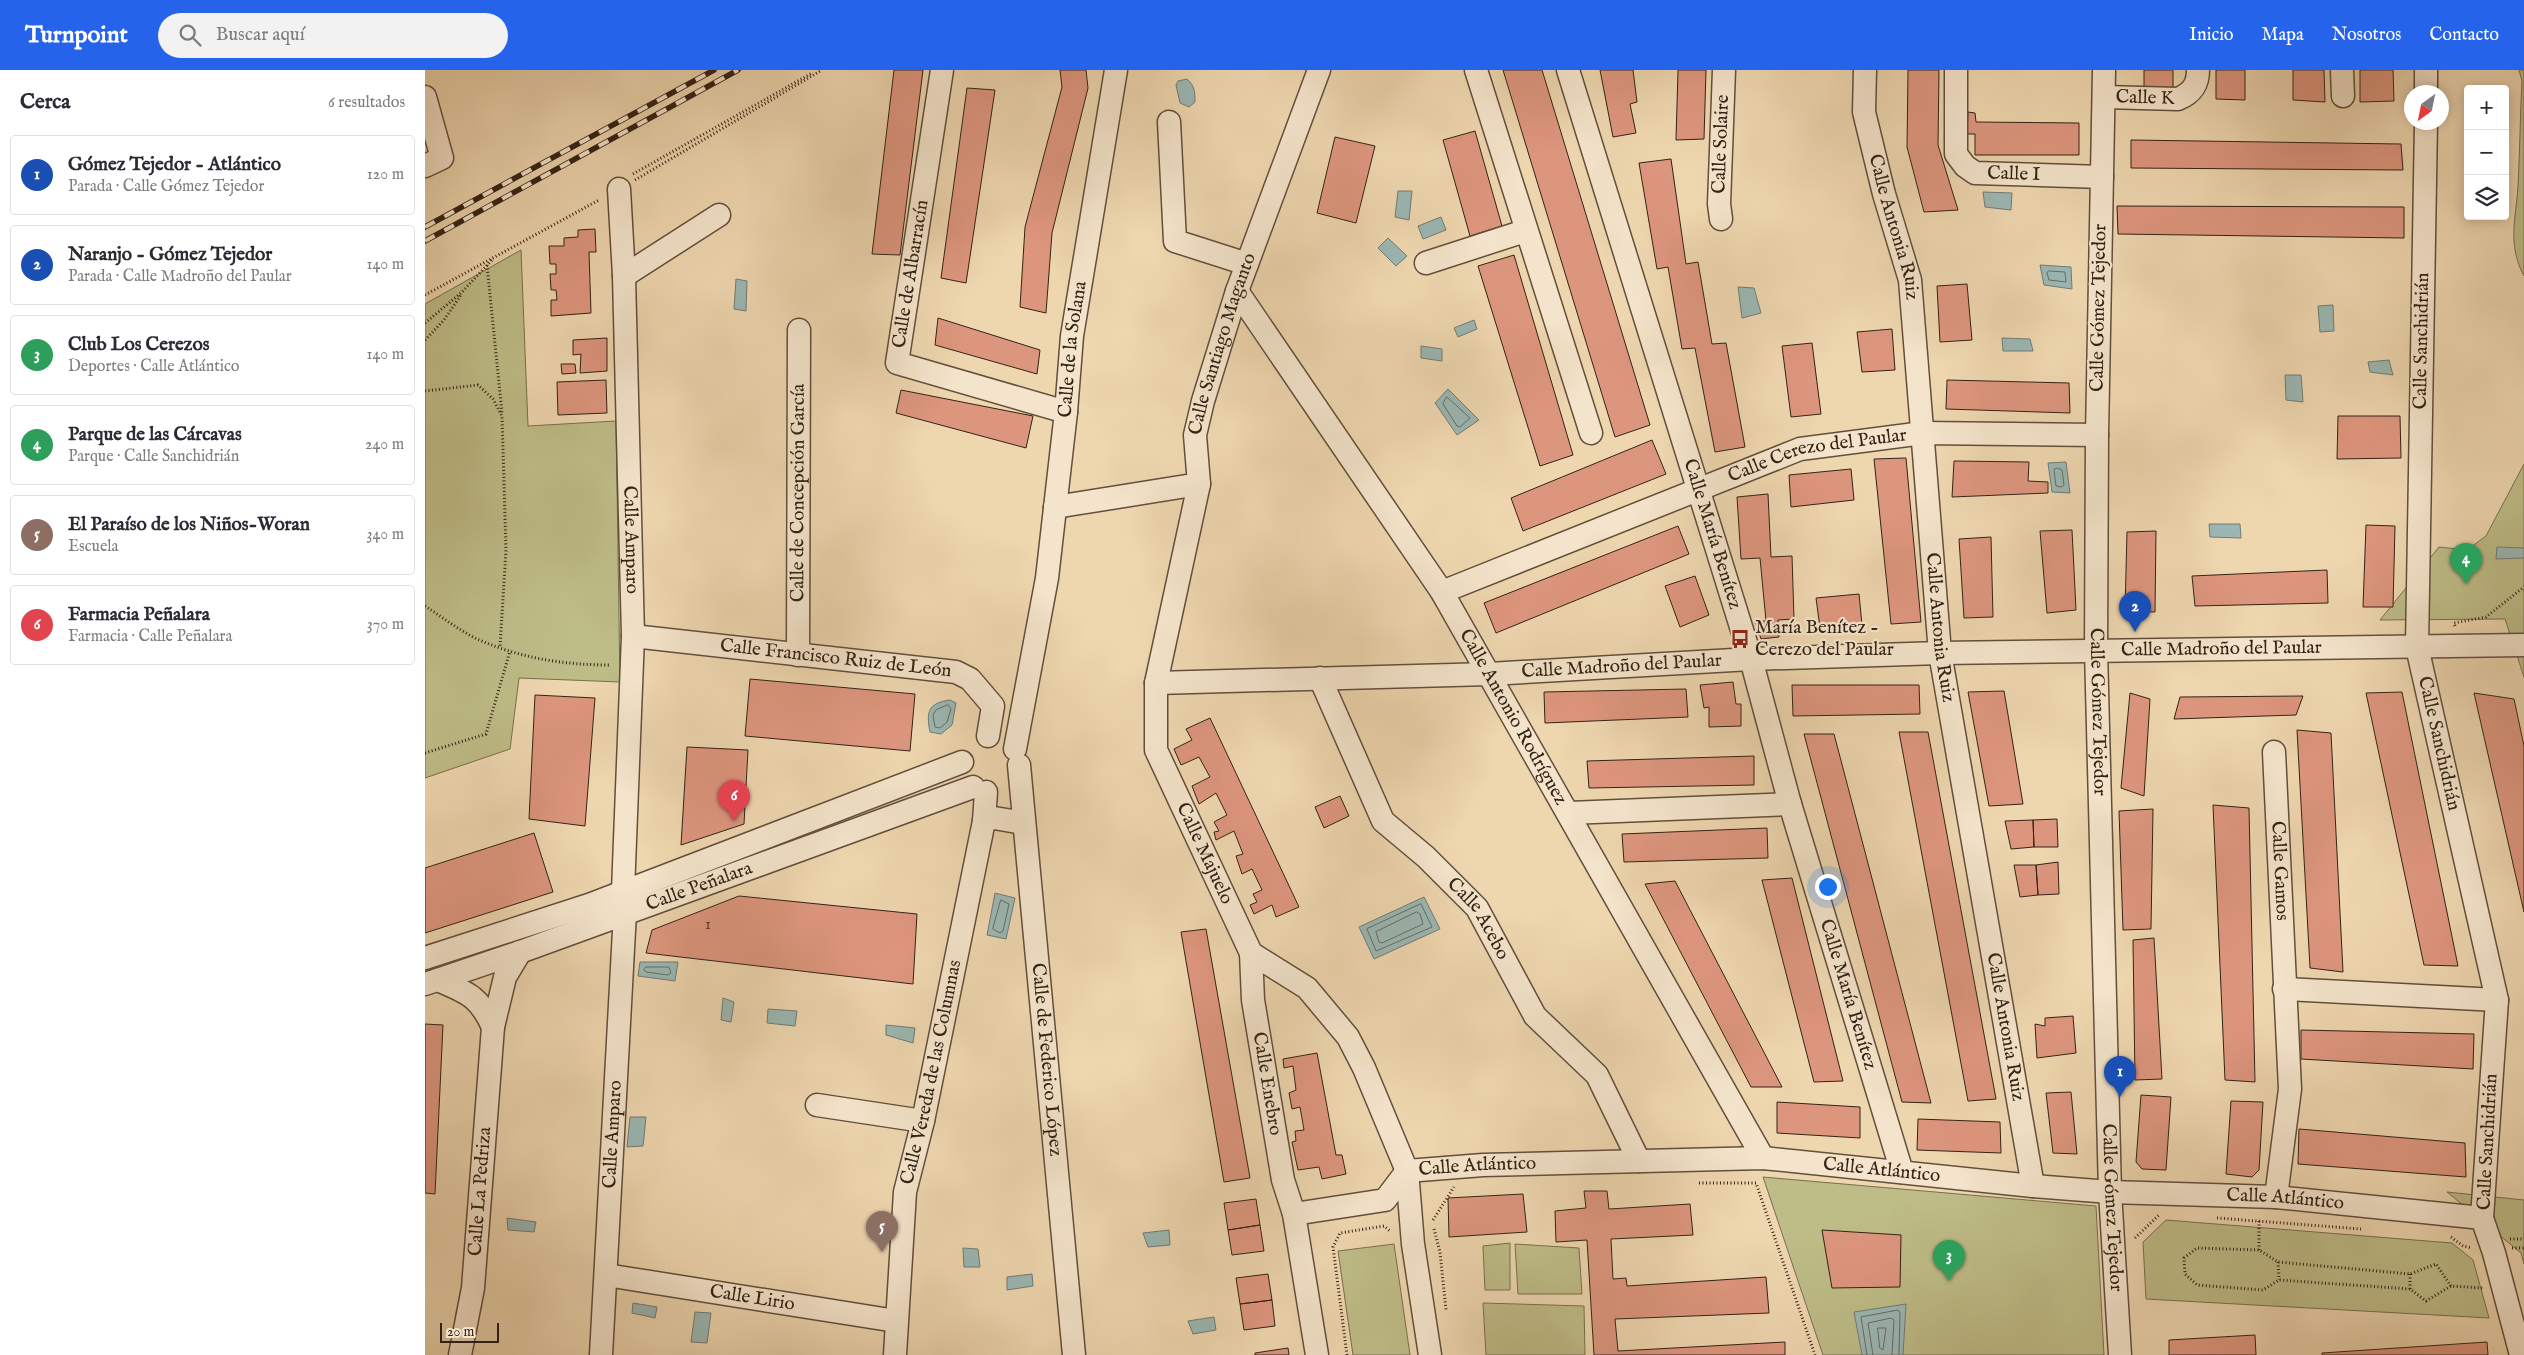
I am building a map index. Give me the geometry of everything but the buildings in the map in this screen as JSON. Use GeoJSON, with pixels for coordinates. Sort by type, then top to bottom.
{"type":"FeatureCollection","features":[{"type":"Feature","properties":{"kind":"street","name":"Calle de Albarracín"},"geometry":{"type":"LineString","coordinates":[[942,70],[897,363],[1066,412]]}},
{"type":"Feature","properties":{"kind":"street","name":"Calle de la Solana"},"geometry":{"type":"LineString","coordinates":[[1017,757],[1047,578],[1066,412],[1072,336],[1116,70]]}},
{"type":"Feature","properties":{"kind":"street","name":"Calle Santiago Maganto"},"geometry":{"type":"LineString","coordinates":[[1199,484],[1195,435],[1203,401],[1237,291],[1319,70]]}},
{"type":"Feature","properties":{"kind":"street"},"geometry":{"type":"LineString","coordinates":[[1476,70],[1525,231],[1591,433]]}},
{"type":"Feature","properties":{"kind":"street","name":"Calle María Benítez"},"geometry":{"type":"LineString","coordinates":[[1568,70],[1751,659],[1790,804],[1902,1172]]}},
{"type":"Feature","properties":{"kind":"street","name":"Calle Solaire"},"geometry":{"type":"LineString","coordinates":[[1721,219],[1719,204],[1724,70]]}},
{"type":"Feature","properties":{"kind":"street","name":"Calle Antonia Ruiz"},"geometry":{"type":"LineString","coordinates":[[1865,70],[1864,112],[1884,194],[1910,280],[1940,653],[2033,1186]]}},
{"type":"Feature","properties":{"kind":"street","name":"Calle I"},"geometry":{"type":"LineString","coordinates":[[1956,70],[1956,154],[1965,166],[1975,173],[2102,177]]}},
{"type":"Feature","properties":{"kind":"street","name":"Calle Gómez Tejedor"},"geometry":{"type":"LineString","coordinates":[[2105,70],[2097,435],[2096,650],[2110,1192],[2120,1355]]}},
{"type":"Feature","properties":{"kind":"street","name":"Calle K"},"geometry":{"type":"LineString","coordinates":[[2104,97],[2178,99],[2188,94],[2195,87],[2198,70]]}},
{"type":"Feature","properties":{"kind":"street"},"geometry":{"type":"LineString","coordinates":[[2342,70],[2343,96]]}},
{"type":"Feature","properties":{"kind":"street"},"geometry":{"type":"LineString","coordinates":[[2426,85],[2427,70]]}},
{"type":"Feature","properties":{"kind":"street"},"geometry":{"type":"LineString","coordinates":[[425,97],[433,162]]}},
{"type":"Feature","properties":{"kind":"street"},"geometry":{"type":"LineString","coordinates":[[1169,122],[1175,242],[1247,264]]}},
{"type":"Feature","properties":{"kind":"street","name":"Calle Sanchidrián"},"geometry":{"type":"LineString","coordinates":[[2425,130],[2417,647],[2497,1000],[2482,1218],[2505,1247],[2504,1290],[2521,1355]]}},
{"type":"Feature","properties":{"kind":"street","name":"Calle Amparo"},"geometry":{"type":"LineString","coordinates":[[601,1355],[607,1275],[624,902],[633,636],[624,276],[619,189]]}},
{"type":"Feature","properties":{"kind":"street"},"geometry":{"type":"LineString","coordinates":[[624,276],[719,214]]}},
{"type":"Feature","properties":{"kind":"street"},"geometry":{"type":"LineString","coordinates":[[1426,263],[1525,231]]}},
{"type":"Feature","properties":{"kind":"street","name":"Calle Antonio Rodríguez"},"geometry":{"type":"LineString","coordinates":[[1237,291],[1442,592],[1763,1158]]}},
{"type":"Feature","properties":{"kind":"street","name":"Calle de Concepción García"},"geometry":{"type":"LineString","coordinates":[[798,655],[799,330]]}},
{"type":"Feature","properties":{"kind":"street","name":"Calle Cerezo del Paular"},"geometry":{"type":"LineString","coordinates":[[1442,592],[1801,449],[1923,433],[2097,435]]}},
{"type":"Feature","properties":{"kind":"street"},"geometry":{"type":"LineString","coordinates":[[1055,507],[1199,484]]}},
{"type":"Feature","properties":{"kind":"street","name":"Calle Majuelo"},"geometry":{"type":"LineString","coordinates":[[1199,484],[1156,683],[1156,750],[1251,953]]}},
{"type":"Feature","properties":{"kind":"street","name":"Calle de la Solana"},"geometry":{"type":"LineString","coordinates":[[992,736],[1037,632]]}},
{"type":"Feature","properties":{"kind":"street","name":"Calle Francisco Ruiz de León"},"geometry":{"type":"LineString","coordinates":[[633,636],[956,672],[970,679],[993,706],[992,736]]}},
{"type":"Feature","properties":{"kind":"street","name":"Calle Madroño del Paular"},"geometry":{"type":"LineString","coordinates":[[1156,683],[1489,674],[1751,659],[1940,653],[2524,645]]}},
{"type":"Feature","properties":{"kind":"street","name":"Calle Acebo"},"geometry":{"type":"LineString","coordinates":[[1321,678],[1383,821],[1426,856],[1477,908],[1535,1016],[1597,1075],[1639,1161]]}},
{"type":"Feature","properties":{"kind":"street"},"geometry":{"type":"LineString","coordinates":[[979,790],[965,776],[962,762],[966,750],[975,740],[992,736],[1006,740],[1017,757]]}},
{"type":"Feature","properties":{"kind":"street","name":"Calle Gamos"},"geometry":{"type":"LineString","coordinates":[[2267,1197],[2290,1089],[2274,752]]}},
{"type":"Feature","properties":{"kind":"street","name":"Calle Peñalara"},"geometry":{"type":"LineString","coordinates":[[425,958],[589,905],[624,902],[979,790],[1000,791],[1013,781],[1017,757]]}},
{"type":"Feature","properties":{"kind":"street","name":"Calle de Federico López"},"geometry":{"type":"LineString","coordinates":[[1017,757],[1074,1355]]}},
{"type":"Feature","properties":{"kind":"street","name":"Calle Peñalara"},"geometry":{"type":"LineString","coordinates":[[431,982],[520,952],[624,902],[962,762]]}},
{"type":"Feature","properties":{"kind":"street","name":"Calle Vereda de las Columnas"},"geometry":{"type":"LineString","coordinates":[[895,1355],[905,1192],[923,1121],[984,821],[979,790]]}},
{"type":"Feature","properties":{"kind":"street"},"geometry":{"type":"LineString","coordinates":[[1569,813],[1790,804]]}},
{"type":"Feature","properties":{"kind":"street"},"geometry":{"type":"LineString","coordinates":[[984,821],[994,818],[1024,823]]}},
{"type":"Feature","properties":{"kind":"street","name":"Calle La Pedriza"},"geometry":{"type":"LineString","coordinates":[[460,1355],[473,1288],[493,1027],[505,978],[520,952]]}},
{"type":"Feature","properties":{"kind":"street"},"geometry":{"type":"LineString","coordinates":[[1251,953],[1307,988],[1348,1037],[1364,1068],[1407,1171],[1412,1232],[1430,1355]]}},
{"type":"Feature","properties":{"kind":"street","name":"Calle Enebro"},"geometry":{"type":"LineString","coordinates":[[1251,953],[1256,1019],[1283,1180],[1294,1214],[1317,1355]]}},
{"type":"Feature","properties":{"kind":"street"},"geometry":{"type":"LineString","coordinates":[[431,982],[468,993],[484,1007],[493,1027]]}},
{"type":"Feature","properties":{"kind":"street"},"geometry":{"type":"LineString","coordinates":[[2284,989],[2497,1000]]}},
{"type":"Feature","properties":{"kind":"street"},"geometry":{"type":"LineString","coordinates":[[817,1105],[923,1121]]}},
{"type":"Feature","properties":{"kind":"street","name":"Calle Atlántico"},"geometry":{"type":"LineString","coordinates":[[1294,1214],[1385,1200],[1407,1171],[1483,1165],[1763,1158],[2033,1186],[2110,1192],[2267,1197],[2482,1218]]}},
{"type":"Feature","properties":{"kind":"street","name":"Calle Lirio"},"geometry":{"type":"LineString","coordinates":[[607,1275],[896,1321]]}},
{"type":"Feature","properties":{"kind":"path"},"geometry":{"type":"LineString","coordinates":[[619,189],[618,183],[818,70]]}},
{"type":"Feature","properties":{"kind":"path"},"geometry":{"type":"LineString","coordinates":[[425,296],[619,189],[822,70]]}},
{"type":"Feature","properties":{"kind":"path"},"geometry":{"type":"LineString","coordinates":[[425,323],[467,286],[495,256]]}},
{"type":"Feature","properties":{"kind":"path"},"geometry":{"type":"LineString","coordinates":[[487,265],[502,416],[505,550],[500,647]]}},
{"type":"Feature","properties":{"kind":"path"},"geometry":{"type":"LineString","coordinates":[[425,340],[444,320],[467,286]]}},
{"type":"Feature","properties":{"kind":"path"},"geometry":{"type":"LineString","coordinates":[[425,391],[478,385],[493,399],[502,416]]}},
{"type":"Feature","properties":{"kind":"path"},"geometry":{"type":"LineString","coordinates":[[2456,646],[2454,623],[2486,617],[2524,587]]}},
{"type":"Feature","properties":{"kind":"path"},"geometry":{"type":"LineString","coordinates":[[425,606],[476,638],[529,658],[573,665],[632,665]]}},
{"type":"Feature","properties":{"kind":"path"},"geometry":{"type":"LineString","coordinates":[[425,753],[486,734],[510,651]]}},
{"type":"Feature","properties":{"kind":"path"},"geometry":{"type":"LineString","coordinates":[[1698,1182],[1756,1183],[1815,1355]]}},
{"type":"Feature","properties":{"kind":"path"},"geometry":{"type":"LineString","coordinates":[[1347,1355],[1333,1247],[1340,1233],[1384,1226],[1396,1236],[1427,1230],[1455,1186],[1463,1185]]}},
{"type":"Feature","properties":{"kind":"path"},"geometry":{"type":"LineString","coordinates":[[2259,1250],[2259,1221],[2267,1197]]}},
{"type":"Feature","properties":{"kind":"path"},"geometry":{"type":"LineString","coordinates":[[2135,1246],[2135,1236],[2160,1214]]}},
{"type":"Feature","properties":{"kind":"path"},"geometry":{"type":"LineString","coordinates":[[1431,1215],[1439,1252],[1447,1316]]}},
{"type":"Feature","properties":{"kind":"path"},"geometry":{"type":"LineString","coordinates":[[2209,1218],[2364,1229]]}},
{"type":"Feature","properties":{"kind":"path"},"geometry":{"type":"LineString","coordinates":[[2447,1236],[2454,1238],[2463,1246],[2524,1248]]}},
{"type":"Feature","properties":{"kind":"path"},"geometry":{"type":"LineString","coordinates":[[2505,1247],[2524,1239]]}},
{"type":"Feature","properties":{"kind":"path"},"geometry":{"type":"LineString","coordinates":[[2451,1286],[2436,1264],[2410,1274],[2278,1262],[2259,1250],[2197,1248],[2184,1258],[2185,1274],[2197,1285],[2263,1290],[2279,1280],[2410,1289],[2426,1301],[2451,1286],[2504,1290]]}},
{"type":"Feature","properties":{"kind":"path"},"geometry":{"type":"LineString","coordinates":[[2278,1262],[2279,1280]]}},
{"type":"Feature","properties":{"kind":"path"},"geometry":{"type":"LineString","coordinates":[[2410,1274],[2410,1289]]}},
{"type":"Feature","properties":{"kind":"shaded area"},"geometry":{"type":"Polygon","coordinates":[[[2519,70],[2524,70],[2524,276],[2514,242],[2519,173],[2522,81],[2519,70]]]}},
{"type":"Feature","properties":{"kind":"shaded area"},"geometry":{"type":"Polygon","coordinates":[[[521,250],[528,426],[616,421],[620,682],[519,678],[510,749],[425,778],[425,304],[521,250]]]}},
{"type":"Feature","properties":{"kind":"shaded area"},"geometry":{"type":"Polygon","coordinates":[[[2524,464],[2524,677],[2505,619],[2380,620],[2439,547],[2467,550],[2486,536],[2524,464]]]}},
{"type":"Feature","properties":{"kind":"shaded area"},"geometry":{"type":"Polygon","coordinates":[[[1763,1177],[2096,1206],[2104,1355],[1823,1355],[1763,1177]]]}},
{"type":"Feature","properties":{"kind":"shaded area"},"geometry":{"type":"Polygon","coordinates":[[[2447,1192],[2524,1200],[2524,1264],[2521,1253],[2447,1192]]]}},
{"type":"Feature","properties":{"kind":"shaded area"},"geometry":{"type":"Polygon","coordinates":[[[2166,1220],[2452,1243],[2473,1260],[2489,1318],[2146,1299],[2143,1242],[2166,1220]]]}},
{"type":"Feature","properties":{"kind":"shaded area"},"geometry":{"type":"Polygon","coordinates":[[[1510,1243],[1510,1290],[1485,1290],[1483,1246],[1510,1243]]]}},
{"type":"Feature","properties":{"kind":"shaded area"},"geometry":{"type":"Polygon","coordinates":[[[1394,1244],[1410,1355],[1353,1355],[1338,1251],[1394,1244]]]}},
{"type":"Feature","properties":{"kind":"shaded area"},"geometry":{"type":"Polygon","coordinates":[[[1515,1244],[1579,1248],[1582,1294],[1518,1294],[1515,1244]]]}},
{"type":"Feature","properties":{"kind":"shaded area"},"geometry":{"type":"Polygon","coordinates":[[[1483,1303],[1584,1306],[1585,1355],[1486,1355],[1483,1303]]]}},
{"type":"Feature","properties":{"kind":"water"},"geometry":{"type":"Polygon","coordinates":[[[1187,79],[1193,87],[1195,96],[1195,102],[1189,107],[1180,103],[1176,85],[1178,81],[1187,79]]]}},
{"type":"Feature","properties":{"kind":"water"},"geometry":{"type":"Polygon","coordinates":[[[1398,191],[1412,191],[1409,220],[1395,217],[1398,191]]]}},
{"type":"Feature","properties":{"kind":"water"},"geometry":{"type":"Polygon","coordinates":[[[1983,192],[2012,193],[2011,210],[1985,207],[1983,192]]]}},
{"type":"Feature","properties":{"kind":"water"},"geometry":{"type":"Polygon","coordinates":[[[1441,217],[1446,230],[1423,239],[1418,226],[1441,217]]]}},
{"type":"Feature","properties":{"kind":"water"},"geometry":{"type":"Polygon","coordinates":[[[1388,238],[1407,256],[1396,266],[1378,248],[1388,238]]]}},
{"type":"Feature","properties":{"kind":"water"},"geometry":{"type":"Polygon","coordinates":[[[2040,265],[2071,267],[2072,289],[2044,285],[2040,265]]]}},
{"type":"Feature","properties":{"kind":"water"},"geometry":{"type":"Polygon","coordinates":[[[736,279],[747,281],[746,311],[734,309],[736,279]]]}},
{"type":"Feature","properties":{"kind":"water"},"geometry":{"type":"Polygon","coordinates":[[[1738,287],[1754,288],[1761,313],[1742,318],[1738,287]]]}},
{"type":"Feature","properties":{"kind":"water"},"geometry":{"type":"Polygon","coordinates":[[[2333,305],[2334,331],[2320,332],[2318,306],[2333,305]]]}},
{"type":"Feature","properties":{"kind":"water"},"geometry":{"type":"Polygon","coordinates":[[[1474,320],[1477,329],[1458,337],[1454,328],[1474,320]]]}},
{"type":"Feature","properties":{"kind":"water"},"geometry":{"type":"Polygon","coordinates":[[[2002,338],[2030,339],[2033,351],[2003,351],[2002,338]]]}},
{"type":"Feature","properties":{"kind":"water"},"geometry":{"type":"Polygon","coordinates":[[[1421,346],[1442,349],[1442,361],[1421,358],[1421,346]]]}},
{"type":"Feature","properties":{"kind":"water"},"geometry":{"type":"Polygon","coordinates":[[[2389,360],[2393,375],[2370,372],[2368,362],[2389,360]]]}},
{"type":"Feature","properties":{"kind":"water"},"geometry":{"type":"Polygon","coordinates":[[[2285,375],[2301,375],[2303,402],[2286,400],[2285,375]]]}},
{"type":"Feature","properties":{"kind":"water"},"geometry":{"type":"Polygon","coordinates":[[[1448,389],[1479,420],[1457,435],[1435,403],[1448,389]]]}},
{"type":"Feature","properties":{"kind":"water"},"geometry":{"type":"Polygon","coordinates":[[[2066,462],[2070,493],[2052,492],[2048,463],[2066,462]]]}},
{"type":"Feature","properties":{"kind":"water"},"geometry":{"type":"Polygon","coordinates":[[[2209,524],[2240,524],[2241,538],[2210,537],[2209,524]]]}},
{"type":"Feature","properties":{"kind":"water"},"geometry":{"type":"Polygon","coordinates":[[[2497,547],[2524,548],[2524,558],[2496,559],[2497,547]]]}},
{"type":"Feature","properties":{"kind":"water"},"geometry":{"type":"Polygon","coordinates":[[[950,700],[956,703],[952,725],[941,734],[930,732],[928,719],[930,710],[937,703],[950,700]]]}},
{"type":"Feature","properties":{"kind":"water"},"geometry":{"type":"Polygon","coordinates":[[[995,893],[1015,898],[1006,939],[987,935],[995,893]]]}},
{"type":"Feature","properties":{"kind":"water"},"geometry":{"type":"Polygon","coordinates":[[[1424,897],[1440,929],[1374,959],[1359,927],[1424,897]]]}},
{"type":"Feature","properties":{"kind":"water"},"geometry":{"type":"Polygon","coordinates":[[[640,962],[678,962],[675,981],[638,976],[640,962]]]}},
{"type":"Feature","properties":{"kind":"water"},"geometry":{"type":"Polygon","coordinates":[[[723,998],[734,1002],[731,1022],[721,1020],[723,998]]]}},
{"type":"Feature","properties":{"kind":"water"},"geometry":{"type":"Polygon","coordinates":[[[768,1009],[797,1011],[795,1026],[767,1023],[768,1009]]]}},
{"type":"Feature","properties":{"kind":"water"},"geometry":{"type":"Polygon","coordinates":[[[886,1025],[915,1028],[913,1043],[886,1035],[886,1025]]]}},
{"type":"Feature","properties":{"kind":"water"},"geometry":{"type":"Polygon","coordinates":[[[630,1117],[646,1117],[643,1146],[627,1147],[630,1117]]]}},
{"type":"Feature","properties":{"kind":"water"},"geometry":{"type":"Polygon","coordinates":[[[507,1218],[536,1222],[534,1232],[508,1230],[507,1218]]]}},
{"type":"Feature","properties":{"kind":"water"},"geometry":{"type":"Polygon","coordinates":[[[1169,1230],[1170,1245],[1148,1247],[1143,1233],[1169,1230]]]}},
{"type":"Feature","properties":{"kind":"water"},"geometry":{"type":"Polygon","coordinates":[[[963,1248],[978,1249],[980,1267],[964,1267],[963,1248]]]}},
{"type":"Feature","properties":{"kind":"water"},"geometry":{"type":"Polygon","coordinates":[[[1032,1274],[1033,1286],[1007,1290],[1007,1277],[1032,1274]]]}},
{"type":"Feature","properties":{"kind":"water"},"geometry":{"type":"Polygon","coordinates":[[[633,1303],[657,1307],[655,1318],[632,1313],[633,1303]]]}},
{"type":"Feature","properties":{"kind":"water"},"geometry":{"type":"Polygon","coordinates":[[[1906,1304],[1903,1355],[1862,1355],[1854,1312],[1906,1304]]]}},
{"type":"Feature","properties":{"kind":"water"},"geometry":{"type":"Polygon","coordinates":[[[695,1312],[711,1313],[707,1343],[691,1342],[695,1312]]]}},
{"type":"Feature","properties":{"kind":"water"},"geometry":{"type":"Polygon","coordinates":[[[1214,1317],[1216,1330],[1193,1334],[1188,1321],[1214,1317]]]}},
{"type":"Feature","properties":{"kind":"railway"},"geometry":{"type":"LineString","coordinates":[[425,227],[714,70]]}},
{"type":"Feature","properties":{"kind":"railway"},"geometry":{"type":"LineString","coordinates":[[425,241],[738,70]]}},
{"type":"Feature","properties":{"kind":"place","name":"Parque de las Cárcavas"},"geometry":{"type":"Point","coordinates":[2466,584]}},
{"type":"Feature","properties":{"kind":"place","name":"Naranjo - Gómez Tejedor"},"geometry":{"type":"Point","coordinates":[2135,632]}},
{"type":"Feature","properties":{"kind":"place","name":"María Benítez - Cerezo del Paular"},"geometry":{"type":"Point","coordinates":[1740,639]}},
{"type":"Feature","properties":{"kind":"place","name":"Farmacia Peñalara"},"geometry":{"type":"Point","coordinates":[734,821]}},
{"type":"Feature","properties":{"kind":"place","name":"Gómez Tejedor - Atlántico"},"geometry":{"type":"Point","coordinates":[2120,1097]}},
{"type":"Feature","properties":{"kind":"place","name":"El Paraíso de los Niños-Woran"},"geometry":{"type":"Point","coordinates":[882,1252]}},
{"type":"Feature","properties":{"kind":"place","name":"Club Los Cerezos"},"geometry":{"type":"Point","coordinates":[1949,1281]}}]}
